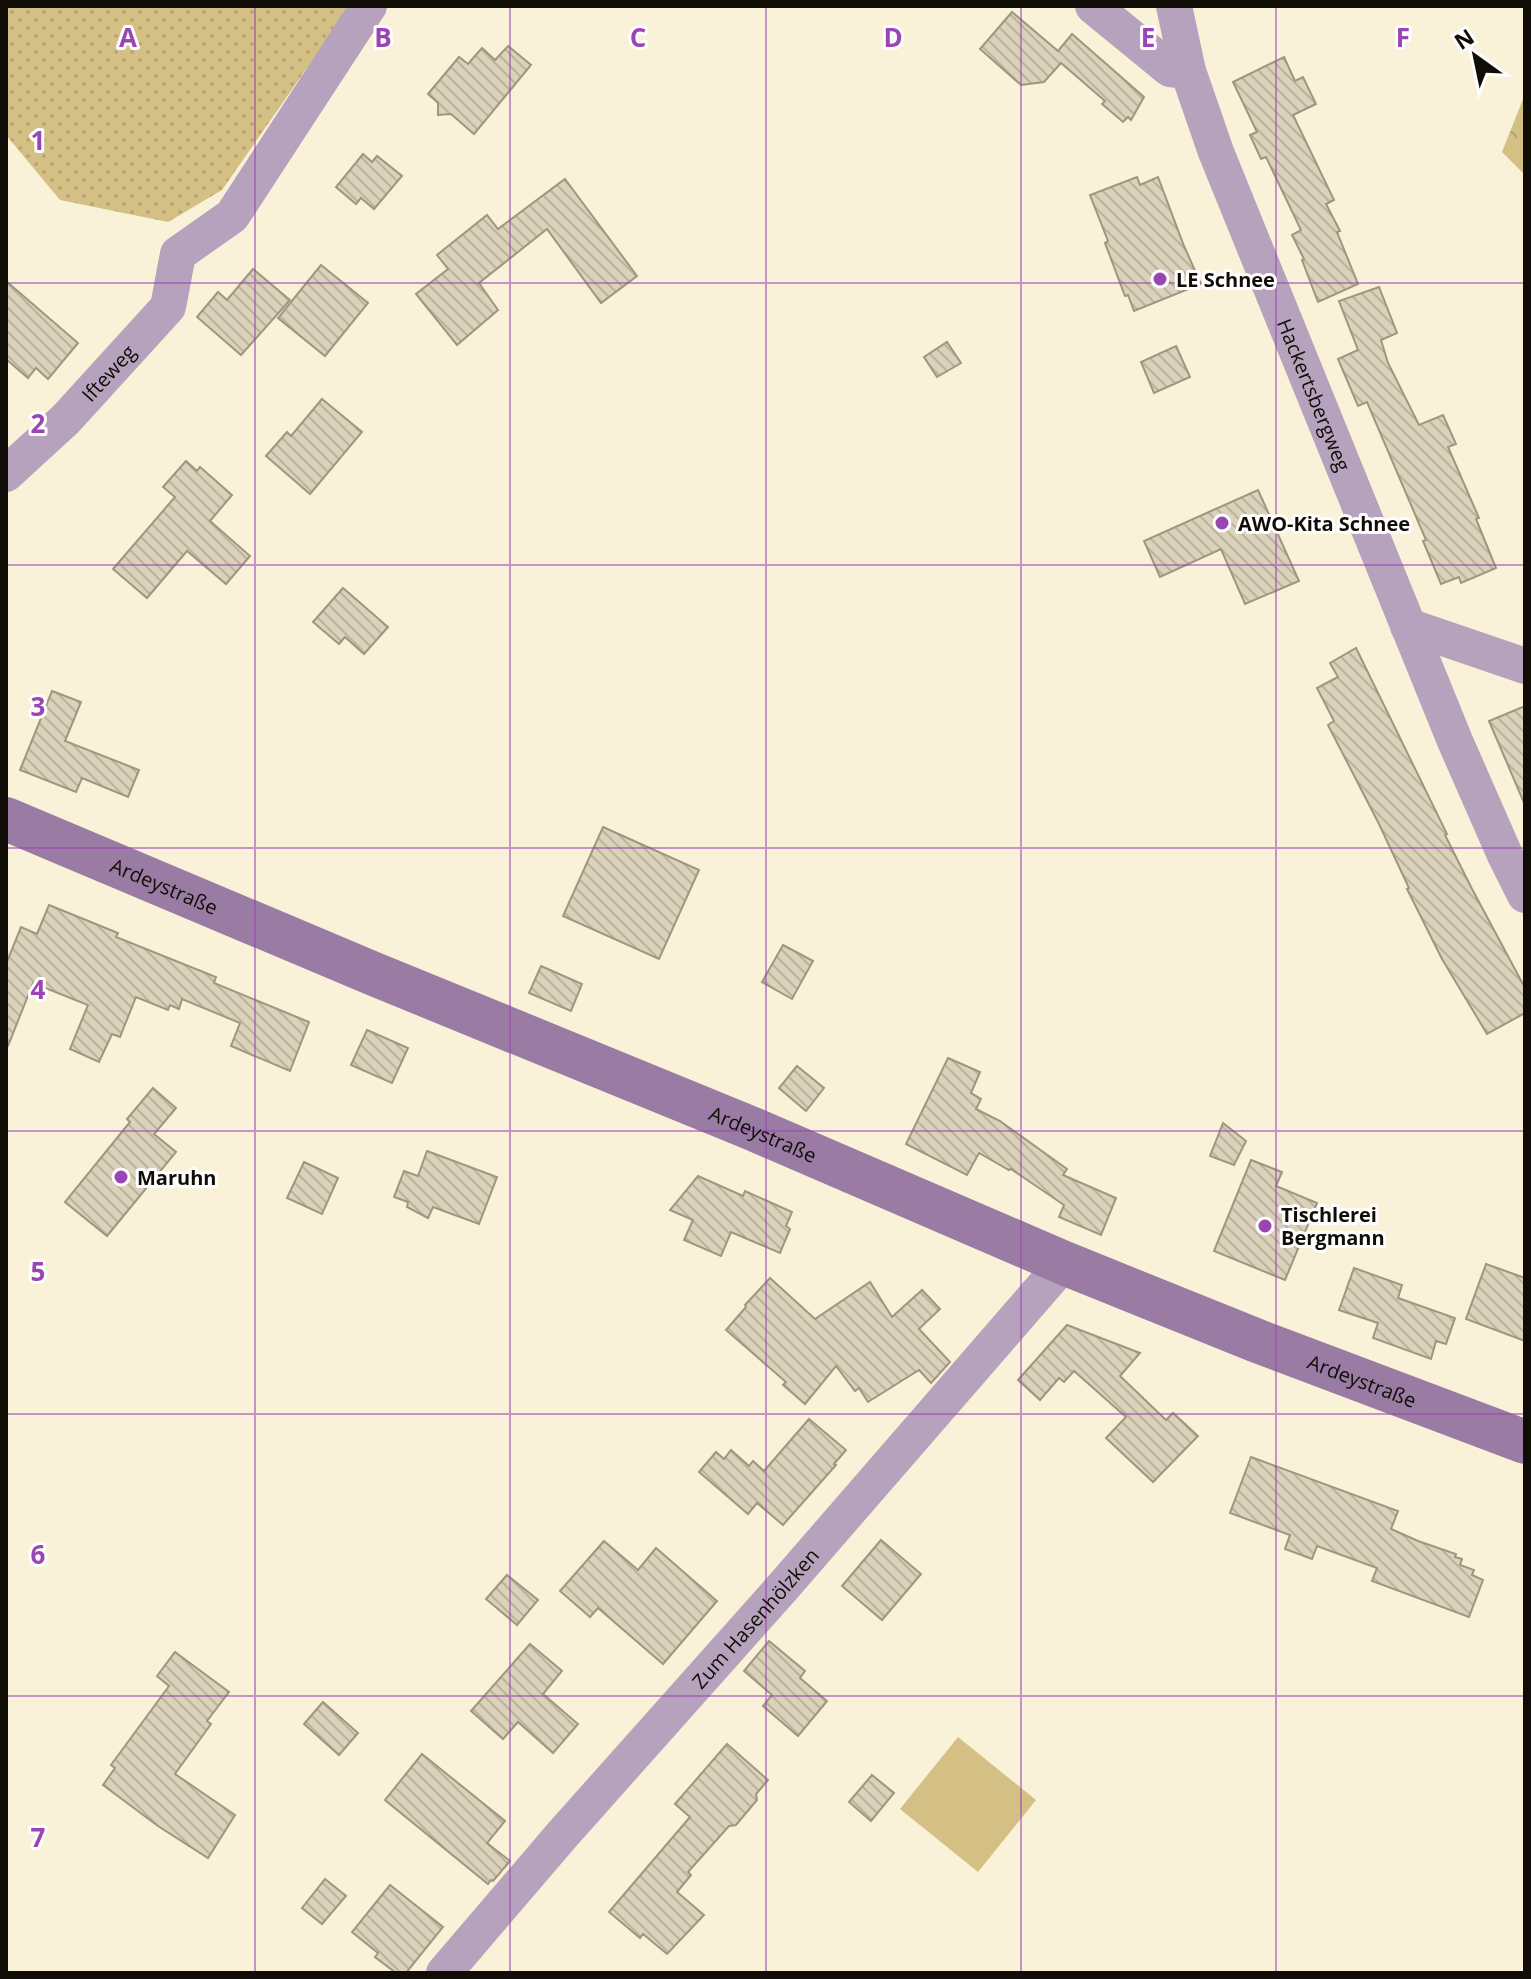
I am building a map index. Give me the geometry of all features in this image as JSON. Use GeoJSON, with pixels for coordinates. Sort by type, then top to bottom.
{"type":"FeatureCollection","features":[{"type":"Feature","properties":{"kind":"main road","name":"Ardeystraße"},"geometry":{"type":"LineString","coordinates":[[6,819],[753,1129],[1064,1263],[1255,1340],[1525,1442]]}},
{"type":"Feature","properties":{"kind":"street","name":"Ifteweg"},"geometry":{"type":"LineString","coordinates":[[6,474],[66,419],[168,307],[178,254],[232,216],[369,6]]}},
{"type":"Feature","properties":{"kind":"street"},"geometry":{"type":"LineString","coordinates":[[1093,6],[1170,69],[1188,71]]}},
{"type":"Feature","properties":{"kind":"street","name":"Hackertsbergweg"},"geometry":{"type":"LineString","coordinates":[[1174,6],[1188,71],[1216,152],[1461,755],[1525,895]]}},
{"type":"Feature","properties":{"kind":"street"},"geometry":{"type":"LineString","coordinates":[[1408,626],[1525,666]]}},
{"type":"Feature","properties":{"kind":"street","name":"Zum Hasenhölzken"},"geometry":{"type":"LineString","coordinates":[[444,1973],[570,1825],[782,1588],[1064,1263]]}},
{"type":"Feature","properties":{"kind":"green space"},"geometry":{"type":"Polygon","coordinates":[[[6,6],[350,6],[222,190],[168,222],[60,200],[6,135],[6,6]]]}},
{"type":"Feature","properties":{"kind":"green space"},"geometry":{"type":"Polygon","coordinates":[[[1525,94],[1525,175],[1502,152],[1525,94]]]}},
{"type":"Feature","properties":{"kind":"green space"},"geometry":{"type":"Polygon","coordinates":[[[958,1737],[1036,1800],[978,1872],[900,1809],[958,1737]]]}},
{"type":"Feature","properties":{"kind":"building"},"geometry":{"type":"Polygon","coordinates":[[[1012,12],[1058,51],[1072,34],[1144,97],[1131,120],[1128,117],[1123,122],[1102,104],[1105,101],[1061,63],[1044,82],[1021,85],[980,49],[1012,12]]]}},
{"type":"Feature","properties":{"kind":"building"},"geometry":{"type":"Polygon","coordinates":[[[508,46],[531,65],[474,134],[451,114],[438,115],[438,103],[428,94],[459,57],[468,64],[482,48],[495,60],[508,46]]]}},
{"type":"Feature","properties":{"kind":"building"},"geometry":{"type":"Polygon","coordinates":[[[1284,57],[1295,81],[1303,77],[1316,104],[1293,115],[1334,200],[1326,204],[1340,231],[1337,232],[1358,284],[1318,302],[1304,259],[1292,235],[1301,230],[1266,157],[1261,159],[1250,135],[1257,132],[1233,82],[1284,57]]]}},
{"type":"Feature","properties":{"kind":"building"},"geometry":{"type":"Polygon","coordinates":[[[363,154],[372,162],[377,156],[402,176],[374,209],[361,198],[356,204],[336,187],[363,154]]]}},
{"type":"Feature","properties":{"kind":"building"},"geometry":{"type":"Polygon","coordinates":[[[1137,177],[1140,185],[1158,177],[1201,284],[1134,311],[1128,295],[1125,296],[1090,195],[1137,177]]]}},
{"type":"Feature","properties":{"kind":"building"},"geometry":{"type":"Polygon","coordinates":[[[565,179],[637,276],[601,303],[547,229],[479,283],[498,310],[457,345],[416,294],[448,269],[437,255],[487,215],[498,229],[565,179]]]}},
{"type":"Feature","properties":{"kind":"building"},"geometry":{"type":"Polygon","coordinates":[[[321,265],[368,303],[325,356],[278,318],[321,265]]]}},
{"type":"Feature","properties":{"kind":"building"},"geometry":{"type":"Polygon","coordinates":[[[253,269],[290,300],[241,355],[197,317],[218,292],[227,300],[253,269]]]}},
{"type":"Feature","properties":{"kind":"building"},"geometry":{"type":"Polygon","coordinates":[[[6,281],[78,343],[48,379],[36,368],[28,378],[6,359],[6,281]]]}},
{"type":"Feature","properties":{"kind":"building"},"geometry":{"type":"Polygon","coordinates":[[[1379,287],[1397,333],[1381,340],[1388,363],[1419,425],[1443,415],[1456,444],[1448,447],[1479,518],[1476,519],[1496,568],[1461,583],[1459,577],[1441,584],[1423,541],[1426,540],[1367,402],[1358,406],[1338,359],[1358,350],[1339,301],[1379,287]]]}},
{"type":"Feature","properties":{"kind":"building"},"geometry":{"type":"Polygon","coordinates":[[[947,342],[961,363],[937,377],[924,357],[947,342]]]}},
{"type":"Feature","properties":{"kind":"building"},"geometry":{"type":"Polygon","coordinates":[[[1176,346],[1190,377],[1154,393],[1141,362],[1176,346]]]}},
{"type":"Feature","properties":{"kind":"building"},"geometry":{"type":"Polygon","coordinates":[[[322,399],[362,432],[310,494],[266,456],[287,432],[291,436],[322,399]]]}},
{"type":"Feature","properties":{"kind":"building"},"geometry":{"type":"Polygon","coordinates":[[[186,461],[197,471],[200,467],[232,495],[210,521],[250,556],[226,584],[187,551],[147,598],[113,569],[175,497],[163,487],[186,461]]]}},
{"type":"Feature","properties":{"kind":"building"},"geometry":{"type":"Polygon","coordinates":[[[1258,490],[1299,581],[1245,604],[1221,549],[1160,577],[1144,541],[1258,490]]]}},
{"type":"Feature","properties":{"kind":"building"},"geometry":{"type":"Polygon","coordinates":[[[343,588],[388,627],[364,654],[345,637],[339,644],[313,622],[343,588]]]}},
{"type":"Feature","properties":{"kind":"building"},"geometry":{"type":"Polygon","coordinates":[[[1356,648],[1445,835],[1525,988],[1525,1013],[1487,1034],[1442,959],[1379,824],[1328,725],[1334,721],[1317,688],[1338,677],[1330,663],[1356,648]]]}},
{"type":"Feature","properties":{"kind":"building"},"geometry":{"type":"Polygon","coordinates":[[[52,691],[81,702],[65,741],[139,770],[128,797],[82,778],[76,792],[20,770],[52,691]]]}},
{"type":"Feature","properties":{"kind":"building"},"geometry":{"type":"Polygon","coordinates":[[[1525,706],[1525,805],[1489,721],[1525,706]]]}},
{"type":"Feature","properties":{"kind":"building"},"geometry":{"type":"Polygon","coordinates":[[[603,827],[699,870],[659,959],[563,916],[603,827]]]}},
{"type":"Feature","properties":{"kind":"building"},"geometry":{"type":"Polygon","coordinates":[[[49,905],[118,933],[116,937],[216,977],[214,983],[309,1022],[290,1071],[231,1046],[240,1023],[182,999],[179,1009],[170,1005],[168,1010],[136,997],[120,1037],[112,1034],[99,1062],[70,1049],[88,1005],[33,983],[6,1046],[6,964],[21,927],[37,934],[49,905]]]}},
{"type":"Feature","properties":{"kind":"building"},"geometry":{"type":"Polygon","coordinates":[[[783,945],[813,961],[792,999],[762,982],[783,945]]]}},
{"type":"Feature","properties":{"kind":"building"},"geometry":{"type":"Polygon","coordinates":[[[541,966],[582,984],[571,1011],[529,993],[541,966]]]}},
{"type":"Feature","properties":{"kind":"building"},"geometry":{"type":"Polygon","coordinates":[[[367,1030],[408,1048],[392,1083],[351,1065],[367,1030]]]}},
{"type":"Feature","properties":{"kind":"building"},"geometry":{"type":"Polygon","coordinates":[[[948,1058],[980,1072],[971,1093],[981,1099],[976,1109],[1000,1121],[1067,1169],[1063,1175],[1116,1198],[1101,1235],[1059,1217],[1064,1205],[1011,1169],[979,1153],[967,1175],[906,1144],[948,1058]]]}},
{"type":"Feature","properties":{"kind":"building"},"geometry":{"type":"Polygon","coordinates":[[[797,1066],[824,1088],[806,1111],[779,1088],[797,1066]]]}},
{"type":"Feature","properties":{"kind":"building","name":"Maruhn"},"geometry":{"type":"Polygon","coordinates":[[[153,1088],[176,1108],[154,1134],[176,1152],[107,1236],[65,1202],[130,1122],[127,1119],[153,1088]]]}},
{"type":"Feature","properties":{"kind":"building"},"geometry":{"type":"Polygon","coordinates":[[[1223,1123],[1246,1141],[1234,1165],[1210,1156],[1223,1123]]]}},
{"type":"Feature","properties":{"kind":"building"},"geometry":{"type":"Polygon","coordinates":[[[427,1151],[497,1177],[479,1224],[433,1207],[428,1218],[407,1207],[408,1202],[394,1197],[404,1171],[418,1176],[427,1151]]]}},
{"type":"Feature","properties":{"kind":"building","name":"Tischlerei Bergmann"},"geometry":{"type":"Polygon","coordinates":[[[1251,1160],[1282,1172],[1276,1186],[1317,1203],[1285,1280],[1214,1251],[1251,1160]]]}},
{"type":"Feature","properties":{"kind":"building"},"geometry":{"type":"Polygon","coordinates":[[[304,1162],[338,1178],[322,1214],[287,1198],[304,1162]]]}},
{"type":"Feature","properties":{"kind":"building"},"geometry":{"type":"Polygon","coordinates":[[[698,1176],[743,1196],[745,1191],[792,1212],[786,1226],[790,1229],[780,1253],[731,1232],[721,1256],[684,1240],[693,1220],[670,1210],[698,1176]]]}},
{"type":"Feature","properties":{"kind":"building"},"geometry":{"type":"Polygon","coordinates":[[[1486,1264],[1525,1278],[1525,1341],[1466,1319],[1486,1264]]]}},
{"type":"Feature","properties":{"kind":"building"},"geometry":{"type":"Polygon","coordinates":[[[1354,1268],[1402,1285],[1398,1298],[1455,1318],[1446,1344],[1436,1341],[1431,1359],[1373,1338],[1378,1323],[1339,1310],[1354,1268]]]}},
{"type":"Feature","properties":{"kind":"building"},"geometry":{"type":"Polygon","coordinates":[[[770,1278],[815,1319],[870,1282],[892,1317],[922,1290],[940,1309],[919,1329],[950,1362],[931,1383],[919,1370],[868,1402],[859,1388],[855,1391],[836,1366],[805,1404],[783,1385],[786,1382],[726,1330],[770,1278]]]}},
{"type":"Feature","properties":{"kind":"building"},"geometry":{"type":"Polygon","coordinates":[[[1067,1325],[1140,1353],[1120,1376],[1166,1420],[1173,1413],[1198,1436],[1153,1482],[1106,1438],[1126,1417],[1074,1371],[1064,1382],[1059,1378],[1040,1400],[1018,1380],[1067,1325]]]}},
{"type":"Feature","properties":{"kind":"building"},"geometry":{"type":"Polygon","coordinates":[[[809,1419],[846,1450],[783,1525],[757,1503],[748,1514],[699,1472],[716,1452],[724,1459],[731,1450],[749,1466],[753,1461],[764,1471],[809,1419]]]}},
{"type":"Feature","properties":{"kind":"building"},"geometry":{"type":"Polygon","coordinates":[[[1251,1457],[1398,1511],[1391,1529],[1456,1554],[1455,1557],[1462,1559],[1460,1565],[1474,1570],[1472,1575],[1483,1580],[1469,1617],[1372,1581],[1377,1568],[1317,1546],[1312,1559],[1285,1549],[1290,1535],[1230,1513],[1251,1457]]]}},
{"type":"Feature","properties":{"kind":"building"},"geometry":{"type":"Polygon","coordinates":[[[881,1540],[921,1574],[882,1620],[842,1586],[881,1540]]]}},
{"type":"Feature","properties":{"kind":"building"},"geometry":{"type":"Polygon","coordinates":[[[604,1541],[638,1570],[656,1548],[717,1601],[663,1664],[598,1608],[590,1617],[560,1591],[604,1541]]]}},
{"type":"Feature","properties":{"kind":"building"},"geometry":{"type":"Polygon","coordinates":[[[507,1575],[538,1600],[517,1625],[486,1599],[507,1575]]]}},
{"type":"Feature","properties":{"kind":"building"},"geometry":{"type":"Polygon","coordinates":[[[769,1641],[805,1671],[800,1678],[827,1701],[798,1736],[763,1706],[772,1695],[744,1671],[769,1641]]]}},
{"type":"Feature","properties":{"kind":"building"},"geometry":{"type":"Polygon","coordinates":[[[530,1644],[562,1671],[543,1694],[578,1724],[553,1753],[518,1722],[503,1739],[471,1711],[530,1644]]]}},
{"type":"Feature","properties":{"kind":"building"},"geometry":{"type":"Polygon","coordinates":[[[175,1652],[229,1692],[207,1721],[211,1724],[175,1774],[235,1815],[208,1858],[103,1785],[115,1768],[111,1765],[169,1686],[157,1676],[175,1652]]]}},
{"type":"Feature","properties":{"kind":"building"},"geometry":{"type":"Polygon","coordinates":[[[323,1702],[358,1733],[339,1755],[304,1724],[323,1702]]]}},
{"type":"Feature","properties":{"kind":"building"},"geometry":{"type":"Polygon","coordinates":[[[727,1744],[768,1780],[756,1794],[757,1800],[736,1825],[729,1826],[688,1872],[691,1875],[677,1892],[704,1915],[667,1954],[643,1934],[640,1938],[609,1912],[690,1817],[675,1804],[727,1744]]]}},
{"type":"Feature","properties":{"kind":"building"},"geometry":{"type":"Polygon","coordinates":[[[422,1754],[505,1821],[487,1843],[510,1861],[488,1884],[385,1800],[422,1754]]]}},
{"type":"Feature","properties":{"kind":"building"},"geometry":{"type":"Polygon","coordinates":[[[872,1775],[894,1793],[871,1821],[849,1802],[872,1775]]]}},
{"type":"Feature","properties":{"kind":"building"},"geometry":{"type":"Polygon","coordinates":[[[325,1879],[346,1896],[322,1924],[302,1908],[325,1879]]]}},
{"type":"Feature","properties":{"kind":"building"},"geometry":{"type":"Polygon","coordinates":[[[390,1885],[443,1927],[406,1973],[396,1973],[375,1957],[378,1953],[352,1932],[390,1885]]]}},
{"type":"Feature","properties":{"kind":"place","name":"LE Schnee"},"geometry":{"type":"Point","coordinates":[1160,279]}},
{"type":"Feature","properties":{"kind":"place","name":"AWO-Kita Schnee"},"geometry":{"type":"Point","coordinates":[1222,523]}},
{"type":"Feature","properties":{"kind":"place","name":"Maruhn"},"geometry":{"type":"Point","coordinates":[121,1177]}},
{"type":"Feature","properties":{"kind":"place","name":"Tischlerei Bergmann"},"geometry":{"type":"Point","coordinates":[1265,1226]}}]}
